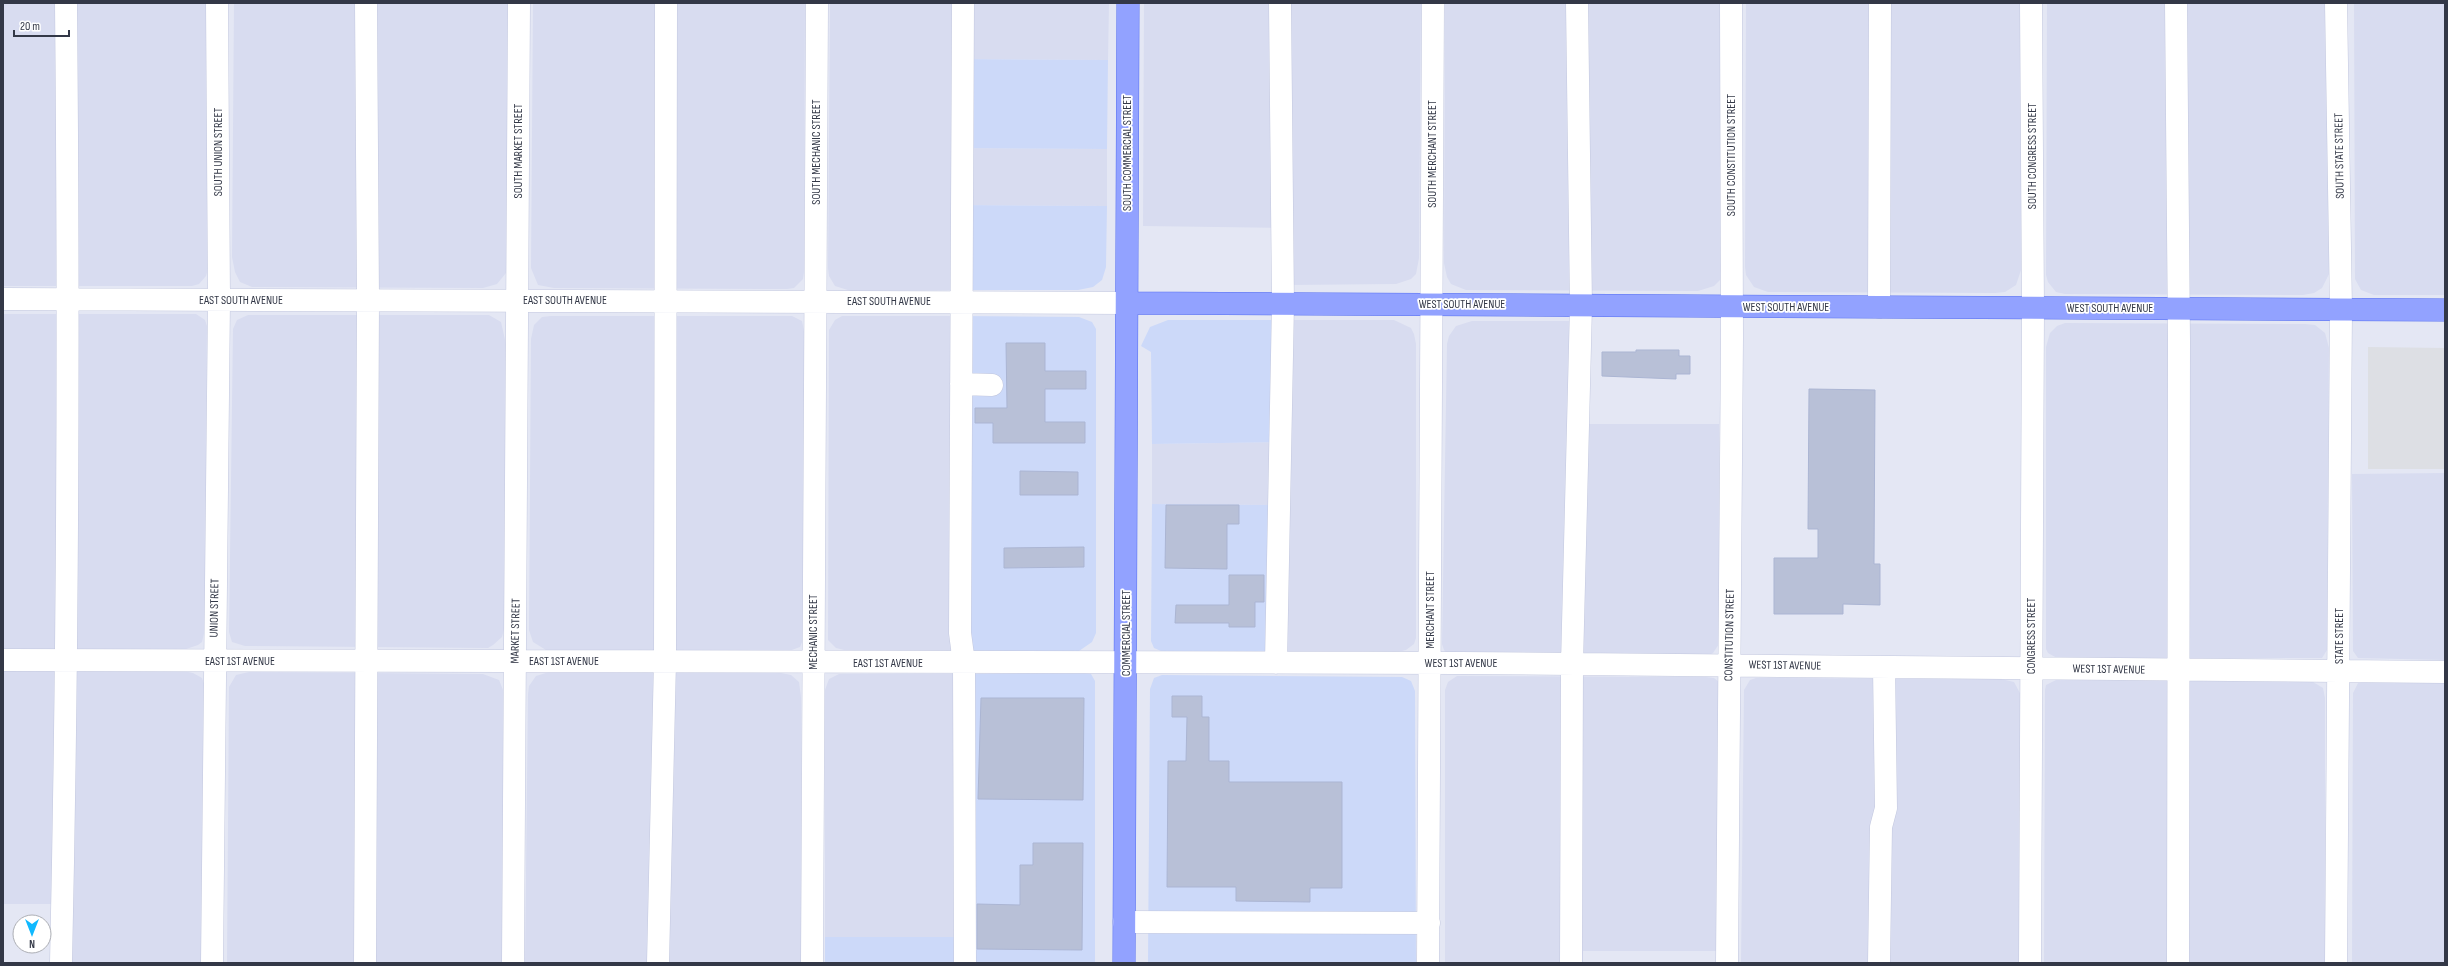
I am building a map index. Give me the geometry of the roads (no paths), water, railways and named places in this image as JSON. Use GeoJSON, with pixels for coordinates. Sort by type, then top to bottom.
{"type":"FeatureCollection","features":[{"type":"Feature","properties":{"kind":"main road","name":"SOUTH COMMERCIAL STREET"},"geometry":{"type":"LineString","coordinates":[[1127,303],[1128,3]]}},
{"type":"Feature","properties":{"kind":"main road","name":"WEST SOUTH AVENUE"},"geometry":{"type":"LineString","coordinates":[[1127,303],[2445,310]]}},
{"type":"Feature","properties":{"kind":"main road","name":"COMMERCIAL STREET"},"geometry":{"type":"LineString","coordinates":[[1124,963],[1127,303]]}},
{"type":"Feature","properties":{"kind":"street"},"geometry":{"type":"LineString","coordinates":[[61,963],[67,660],[69,300],[66,3]]}},
{"type":"Feature","properties":{"kind":"street","name":"SOUTH UNION STREET"},"geometry":{"type":"LineString","coordinates":[[217,3],[219,300]]}},
{"type":"Feature","properties":{"kind":"street"},"geometry":{"type":"LineString","coordinates":[[365,963],[368,300],[366,3]]}},
{"type":"Feature","properties":{"kind":"street","name":"SOUTH MARKET STREET"},"geometry":{"type":"LineString","coordinates":[[518,300],[519,3]]}},
{"type":"Feature","properties":{"kind":"street"},"geometry":{"type":"LineString","coordinates":[[658,963],[665,661],[666,3]]}},
{"type":"Feature","properties":{"kind":"street","name":"SOUTH MECHANIC STREET"},"geometry":{"type":"LineString","coordinates":[[815,300],[817,3]]}},
{"type":"Feature","properties":{"kind":"street"},"geometry":{"type":"LineString","coordinates":[[963,3],[960,633],[964,663],[965,963]]}},
{"type":"Feature","properties":{"kind":"street"},"geometry":{"type":"LineString","coordinates":[[1276,663],[1283,304],[1280,3]]}},
{"type":"Feature","properties":{"kind":"street","name":"SOUTH MERCHANT STREET"},"geometry":{"type":"LineString","coordinates":[[1432,304],[1433,3]]}},
{"type":"Feature","properties":{"kind":"street"},"geometry":{"type":"LineString","coordinates":[[1571,963],[1572,664],[1581,306],[1577,3]]}},
{"type":"Feature","properties":{"kind":"street","name":"SOUTH CONSTITUTION STREET"},"geometry":{"type":"LineString","coordinates":[[1731,3],[1732,307]]}},
{"type":"Feature","properties":{"kind":"street"},"geometry":{"type":"LineString","coordinates":[[1879,307],[1880,3]]}},
{"type":"Feature","properties":{"kind":"street","name":"SOUTH CONGRESS STREET"},"geometry":{"type":"LineString","coordinates":[[2031,3],[2033,308]]}},
{"type":"Feature","properties":{"kind":"street"},"geometry":{"type":"LineString","coordinates":[[2176,3],[2180,670],[2178,963]]}},
{"type":"Feature","properties":{"kind":"street","name":"SOUTH STATE STREET"},"geometry":{"type":"LineString","coordinates":[[2336,3],[2341,309]]}},
{"type":"Feature","properties":{"kind":"street","name":"EAST SOUTH AVENUE"},"geometry":{"type":"LineString","coordinates":[[3,299],[815,300],[1127,303]]}},
{"type":"Feature","properties":{"kind":"street","name":"UNION STREET"},"geometry":{"type":"LineString","coordinates":[[212,963],[219,300]]}},
{"type":"Feature","properties":{"kind":"street","name":"MARKET STREET"},"geometry":{"type":"LineString","coordinates":[[513,963],[518,300]]}},
{"type":"Feature","properties":{"kind":"street","name":"MECHANIC STREET"},"geometry":{"type":"LineString","coordinates":[[812,963],[812,663],[815,300]]}},
{"type":"Feature","properties":{"kind":"street","name":"MERCHANT STREET"},"geometry":{"type":"LineString","coordinates":[[1428,963],[1432,304]]}},
{"type":"Feature","properties":{"kind":"street","name":"CONSTITUTION STREET"},"geometry":{"type":"LineString","coordinates":[[1727,963],[1732,307]]}},
{"type":"Feature","properties":{"kind":"street","name":"CONGRESS STREET"},"geometry":{"type":"LineString","coordinates":[[2030,963],[2033,308]]}},
{"type":"Feature","properties":{"kind":"street","name":"STATE STREET"},"geometry":{"type":"LineString","coordinates":[[2336,963],[2341,309]]}},
{"type":"Feature","properties":{"kind":"street"},"geometry":{"type":"LineString","coordinates":[[961,384],[992,385]]}},
{"type":"Feature","properties":{"kind":"street","name":"EAST 1ST AVENUE"},"geometry":{"type":"LineString","coordinates":[[3,660],[1126,663]]}},
{"type":"Feature","properties":{"kind":"street","name":"WEST 1ST AVENUE"},"geometry":{"type":"LineString","coordinates":[[1126,663],[1729,665],[2445,672]]}},
{"type":"Feature","properties":{"kind":"street"},"geometry":{"type":"LineString","coordinates":[[1879,963],[1881,827],[1886,808],[1884,667]]}},
{"type":"Feature","properties":{"kind":"street"},"geometry":{"type":"LineString","coordinates":[[1124,922],[1428,923]]}}]}
